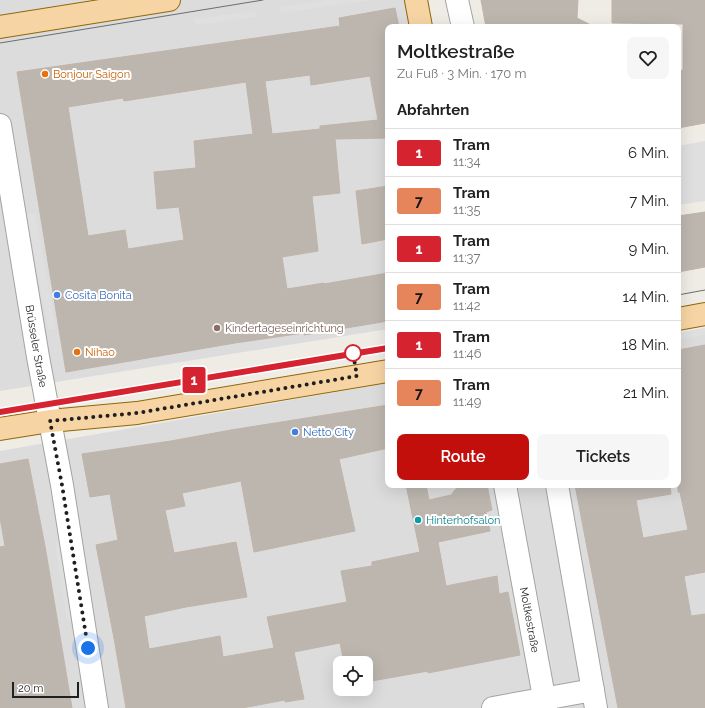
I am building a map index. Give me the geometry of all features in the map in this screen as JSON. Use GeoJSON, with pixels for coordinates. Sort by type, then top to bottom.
{"type":"FeatureCollection","features":[{"type":"Feature","properties":{"kind":"main road"},"geometry":{"type":"LineString","coordinates":[[0,27],[169,0]]}},
{"type":"Feature","properties":{"kind":"main road"},"geometry":{"type":"LineString","coordinates":[[416,0],[420,24]]}},
{"type":"Feature","properties":{"kind":"main road"},"geometry":{"type":"LineString","coordinates":[[681,318],[705,314]]}},
{"type":"Feature","properties":{"kind":"main road"},"geometry":{"type":"LineString","coordinates":[[0,429],[50,421],[137,413],[385,372]]}},
{"type":"Feature","properties":{"kind":"street"},"geometry":{"type":"LineString","coordinates":[[457,0],[461,24]]}},
{"type":"Feature","properties":{"kind":"street","name":"Brüsseler Straße"},"geometry":{"type":"LineString","coordinates":[[0,125],[62,485],[97,708]]}},
{"type":"Feature","properties":{"kind":"street","name":"Moltkestraße"},"geometry":{"type":"LineString","coordinates":[[507,488],[545,704]]}},
{"type":"Feature","properties":{"kind":"street"},"geometry":{"type":"LineString","coordinates":[[494,708],[594,699],[558,488]]}},
{"type":"Feature","properties":{"kind":"shaded area"},"geometry":{"type":"Polygon","coordinates":[[[0,0],[406,0],[410,24],[385,24],[385,329],[0,391],[0,0]]]}},
{"type":"Feature","properties":{"kind":"shaded area"},"geometry":{"type":"Polygon","coordinates":[[[326,0],[371,0],[281,13],[280,7],[326,0]]]}},
{"type":"Feature","properties":{"kind":"shaded area"},"geometry":{"type":"Polygon","coordinates":[[[255,11],[256,17],[195,25],[194,19],[255,11]]]}},
{"type":"Feature","properties":{"kind":"shaded area"},"geometry":{"type":"Polygon","coordinates":[[[705,141],[705,201],[681,205],[681,145],[705,141]]]}},
{"type":"Feature","properties":{"kind":"shaded area"},"geometry":{"type":"Polygon","coordinates":[[[35,213],[56,329],[48,330],[27,214],[35,213]]]}},
{"type":"Feature","properties":{"kind":"shaded area"},"geometry":{"type":"Polygon","coordinates":[[[705,328],[705,708],[0,708],[0,451],[385,384],[385,488],[681,488],[681,332],[705,328]]]}},
{"type":"Feature","properties":{"kind":"shaded area"},"geometry":{"type":"Polygon","coordinates":[[[705,328],[705,335],[681,339],[681,332],[705,328]]]}},
{"type":"Feature","properties":{"kind":"shaded area"},"geometry":{"type":"Polygon","coordinates":[[[513,488],[519,488],[553,670],[548,672],[513,488]]]}},
{"type":"Feature","properties":{"kind":"shaded area"},"geometry":{"type":"Polygon","coordinates":[[[60,542],[73,619],[67,620],[55,543],[60,542]]]}},
{"type":"Feature","properties":{"kind":"building"},"geometry":{"type":"Polygon","coordinates":[[[481,0],[578,0],[577,18],[589,24],[485,24],[481,0]]]}},
{"type":"Feature","properties":{"kind":"building"},"geometry":{"type":"Polygon","coordinates":[[[612,0],[705,0],[705,123],[681,127],[683,24],[612,23],[612,0]]]}},
{"type":"Feature","properties":{"kind":"building"},"geometry":{"type":"Polygon","coordinates":[[[395,8],[398,24],[385,24],[385,138],[335,139],[340,193],[312,196],[318,251],[282,257],[287,289],[385,274],[385,322],[304,335],[304,333],[235,343],[66,372],[17,72],[340,26],[339,18],[395,8]],[[310,75],[265,81],[272,134],[320,129],[320,126],[378,120],[370,76],[311,85],[310,75]],[[246,82],[124,101],[123,98],[68,107],[88,236],[125,230],[128,249],[184,240],[179,207],[157,209],[154,172],[196,168],[194,141],[253,134],[246,82]]]}},
{"type":"Feature","properties":{"kind":"building"},"geometry":{"type":"Polygon","coordinates":[[[385,186],[385,240],[362,244],[356,191],[385,186]]]}},
{"type":"Feature","properties":{"kind":"building"},"geometry":{"type":"Polygon","coordinates":[[[705,212],[705,267],[681,271],[681,216],[705,212]]]}},
{"type":"Feature","properties":{"kind":"building"},"geometry":{"type":"Polygon","coordinates":[[[705,345],[705,572],[684,576],[691,616],[705,614],[705,708],[618,708],[576,488],[670,488],[671,494],[636,500],[643,538],[688,530],[680,492],[678,492],[678,488],[681,488],[681,349],[705,345]]]}},
{"type":"Feature","properties":{"kind":"building"},"geometry":{"type":"Polygon","coordinates":[[[385,405],[385,449],[339,459],[355,531],[254,552],[241,481],[182,493],[185,506],[165,510],[174,553],[236,542],[247,597],[186,607],[144,616],[149,649],[220,636],[223,657],[274,648],[267,617],[347,602],[341,571],[372,566],[372,562],[420,552],[407,488],[427,488],[429,500],[451,495],[457,488],[488,488],[492,510],[486,512],[490,531],[438,542],[446,586],[497,576],[499,594],[508,592],[520,655],[428,673],[428,671],[373,681],[373,656],[343,656],[340,643],[294,652],[304,699],[285,702],[285,700],[242,708],[126,708],[96,545],[118,540],[110,494],[90,497],[82,454],[171,441],[385,405]]]}},
{"type":"Feature","properties":{"kind":"building"},"geometry":{"type":"Polygon","coordinates":[[[28,459],[45,546],[72,708],[0,708],[0,547],[5,546],[0,518],[0,464],[28,459]]]}},
{"type":"Feature","properties":{"kind":"tram line"},"geometry":{"type":"LineString","coordinates":[[0,43],[263,0]]}},
{"type":"Feature","properties":{"kind":"tram line"},"geometry":{"type":"LineString","coordinates":[[681,294],[705,290]]}},
{"type":"Feature","properties":{"kind":"tram line"},"geometry":{"type":"LineString","coordinates":[[0,412],[385,348]]}},
{"type":"Feature","properties":{"kind":"tram line","name":"1"},"geometry":{"type":"LineString","coordinates":[[0,412],[385,348]]}},
{"type":"Feature","properties":{"kind":"place","name":"Bonjour Saigon"},"geometry":{"type":"Point","coordinates":[45,74]}},
{"type":"Feature","properties":{"kind":"place","name":"Cosita Bonita"},"geometry":{"type":"Point","coordinates":[57,295]}},
{"type":"Feature","properties":{"kind":"place","name":"Kindertageseinrichtung"},"geometry":{"type":"Point","coordinates":[217,328]}},
{"type":"Feature","properties":{"kind":"place","name":"Nihao"},"geometry":{"type":"Point","coordinates":[77,352]}},
{"type":"Feature","properties":{"kind":"place","name":"Netto City"},"geometry":{"type":"Point","coordinates":[295,432]}},
{"type":"Feature","properties":{"kind":"place","name":"Hinterhofsalon"},"geometry":{"type":"Point","coordinates":[418,520]}},
{"type":"Feature","properties":{"kind":"route"},"geometry":{"type":"LineString","coordinates":[[88,648],[62,485],[50,421],[137,413],[357,376],[353,353]]}}]}
